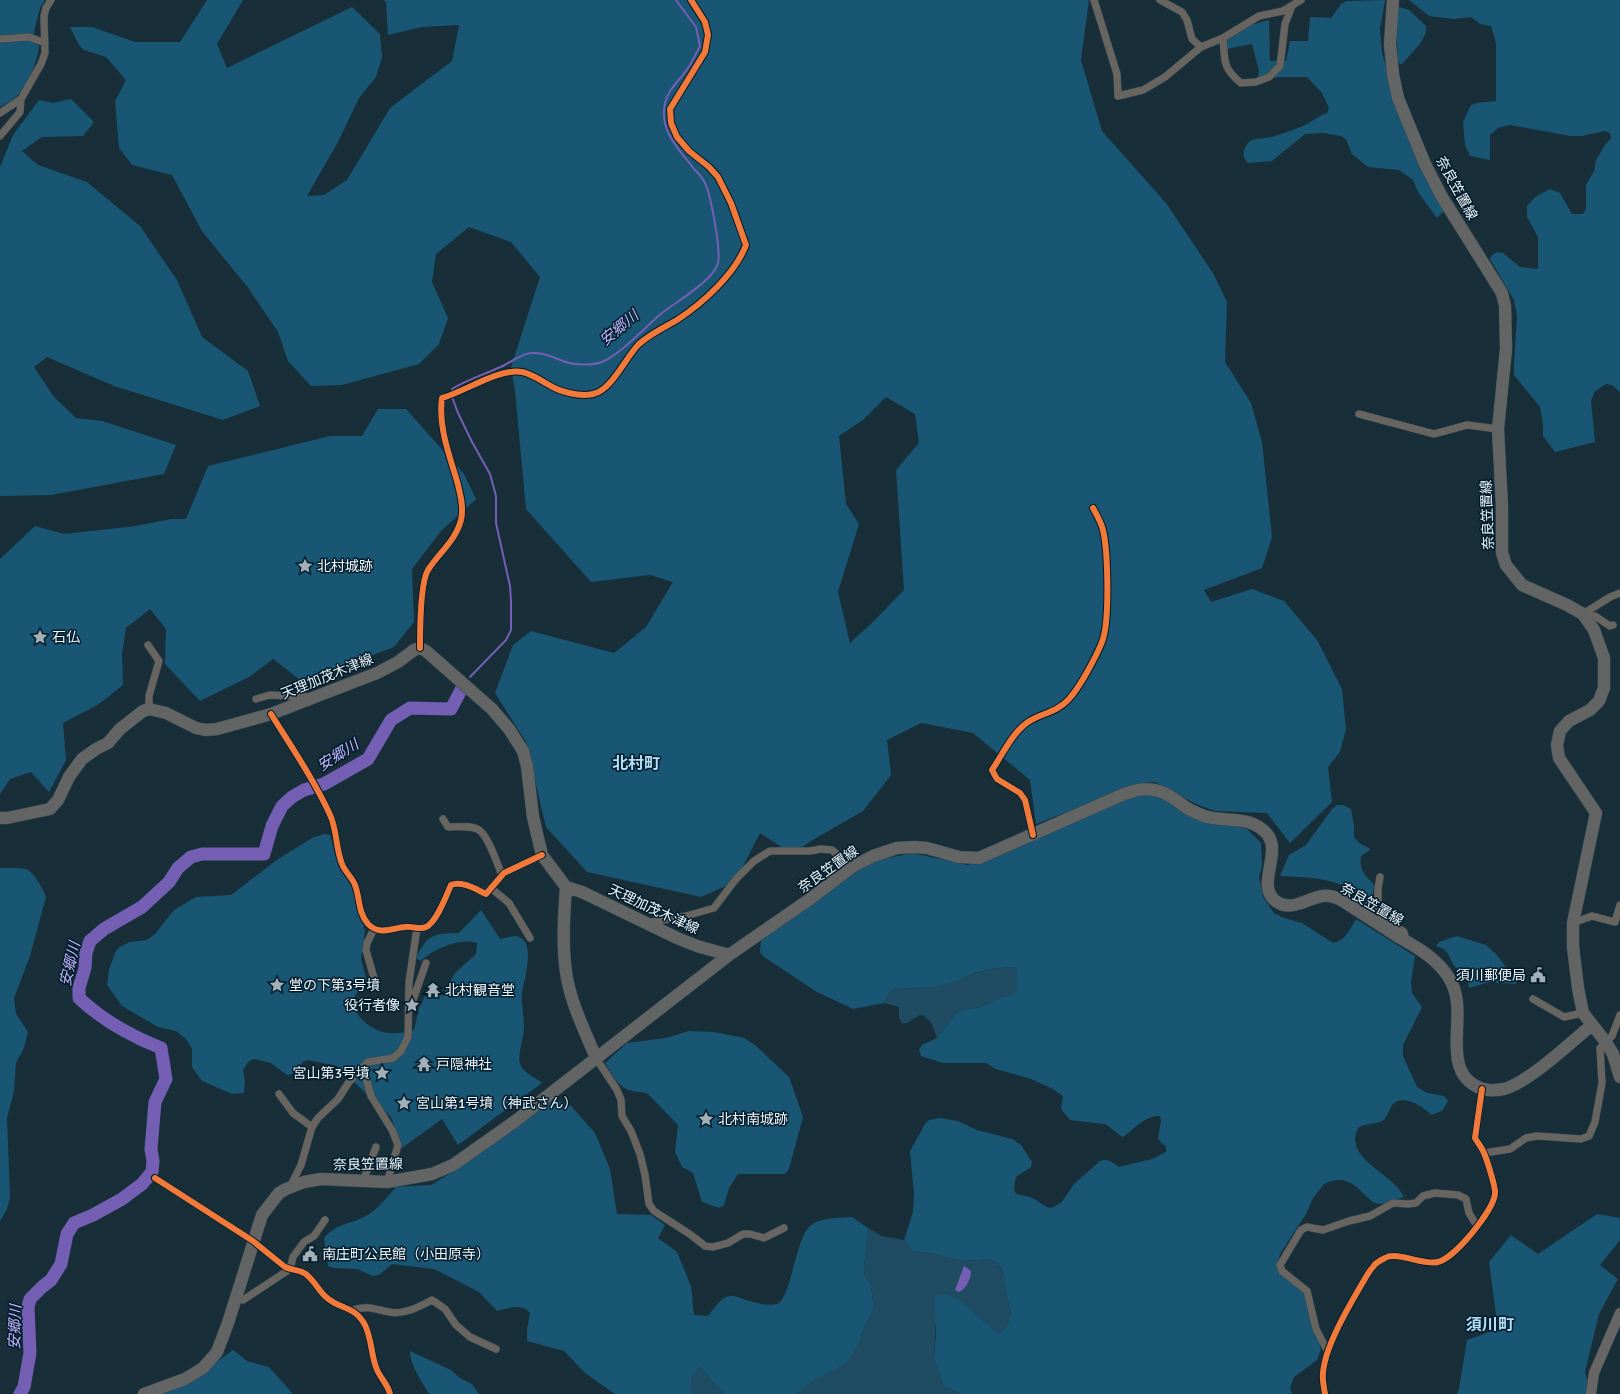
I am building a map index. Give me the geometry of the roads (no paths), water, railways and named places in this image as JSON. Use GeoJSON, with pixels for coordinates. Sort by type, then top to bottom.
{"type":"FeatureCollection","features":[{"type":"Feature","properties":{"kind":"main road","name":"奈良笠置線"},"geometry":{"type":"LineString","coordinates":[[1393,0],[1390,44],[1393,74],[1398,98],[1425,164],[1442,197],[1502,293],[1505,306],[1506,349],[1498,429],[1502,506],[1502,553],[1506,565],[1522,585],[1567,605],[1585,616]]}},
{"type":"Feature","properties":{"kind":"main road"},"geometry":{"type":"LineString","coordinates":[[1585,616],[1594,630],[1604,658],[1604,688],[1599,701],[1590,710],[1569,721],[1560,731],[1557,745],[1558,758],[1596,813],[1573,923],[1574,954],[1583,1013],[1605,1041],[1613,1054],[1620,1078]]}},
{"type":"Feature","properties":{"kind":"main road","name":"天理加茂木津線"},"geometry":{"type":"LineString","coordinates":[[149,708],[166,713],[196,728],[206,730],[217,729],[271,714],[315,698],[377,673],[398,662],[414,650],[420,648]]}},
{"type":"Feature","properties":{"kind":"main road"},"geometry":{"type":"LineString","coordinates":[[420,648],[426,651],[492,709],[509,728],[523,751],[527,766],[533,817],[542,855],[566,887],[563,926],[566,974],[574,1003],[596,1058]]}},
{"type":"Feature","properties":{"kind":"main road"},"geometry":{"type":"LineString","coordinates":[[0,818],[7,818],[50,809],[58,800],[69,777],[82,759],[108,743],[120,729],[143,710],[149,708]]}},
{"type":"Feature","properties":{"kind":"main road","name":"奈良笠置線"},"geometry":{"type":"LineString","coordinates":[[144,1394],[185,1379],[204,1368],[217,1352],[262,1215],[279,1194],[289,1187],[321,1179],[387,1182],[432,1174],[454,1165],[514,1122],[729,955],[810,899],[852,867],[873,856],[891,850],[914,847],[928,848],[958,857],[979,858],[1124,794],[1142,788],[1159,791],[1173,797],[1188,809],[1206,816],[1240,820],[1256,825],[1267,834],[1271,844],[1272,854],[1268,889],[1271,897],[1278,903],[1285,906],[1296,905],[1324,896],[1333,896],[1425,953],[1439,965],[1449,978],[1455,992],[1458,1007],[1456,1050],[1460,1071],[1466,1080],[1482,1089]]}},
{"type":"Feature","properties":{"kind":"main road","name":"天理加茂木津線"},"geometry":{"type":"LineString","coordinates":[[566,887],[582,892],[690,943],[729,955]]}},
{"type":"Feature","properties":{"kind":"main road"},"geometry":{"type":"LineString","coordinates":[[1482,1089],[1491,1091],[1505,1089],[1518,1083],[1538,1069],[1592,1025]]}},
{"type":"Feature","properties":{"kind":"main road"},"geometry":{"type":"LineString","coordinates":[[1591,1394],[1594,1373],[1620,1314]]}},
{"type":"Feature","properties":{"kind":"street"},"geometry":{"type":"LineString","coordinates":[[0,136],[20,112],[21,100],[41,64],[45,53],[44,16],[46,8],[51,0]]}},
{"type":"Feature","properties":{"kind":"street"},"geometry":{"type":"LineString","coordinates":[[420,648],[421,613],[427,572],[454,538],[462,519],[462,499],[442,427],[440,410],[442,398],[506,373],[521,372],[538,378],[550,386],[562,390],[590,395],[598,393],[606,387],[639,344],[702,301],[721,283],[742,256],[746,245],[732,203],[718,177],[709,167],[689,151],[677,137],[671,123],[670,109],[705,52],[708,34],[705,22],[690,0]]}},
{"type":"Feature","properties":{"kind":"street"},"geometry":{"type":"LineString","coordinates":[[1094,0],[1117,74],[1118,96],[1143,90],[1165,77],[1201,47],[1223,38],[1259,16],[1283,11],[1301,0]]}},
{"type":"Feature","properties":{"kind":"street"},"geometry":{"type":"LineString","coordinates":[[1160,0],[1182,12],[1187,20],[1192,39],[1201,47]]}},
{"type":"Feature","properties":{"kind":"street"},"geometry":{"type":"LineString","coordinates":[[1223,38],[1225,60],[1229,74],[1241,83],[1256,82],[1269,77],[1280,66],[1285,24],[1292,6]]}},
{"type":"Feature","properties":{"kind":"street"},"geometry":{"type":"LineString","coordinates":[[0,39],[29,37],[45,43]]}},
{"type":"Feature","properties":{"kind":"street"},"geometry":{"type":"LineString","coordinates":[[1,111],[21,100]]}},
{"type":"Feature","properties":{"kind":"street"},"geometry":{"type":"LineString","coordinates":[[1359,414],[1434,434],[1467,425],[1498,429]]}},
{"type":"Feature","properties":{"kind":"street"},"geometry":{"type":"LineString","coordinates":[[1033,835],[1025,800],[1014,789],[997,779],[992,770],[1018,730],[1030,720],[1050,713],[1068,701],[1081,682],[1102,641],[1106,614],[1106,548],[1100,519],[1093,508]]}},
{"type":"Feature","properties":{"kind":"street"},"geometry":{"type":"LineString","coordinates":[[1585,616],[1610,597],[1620,593]]}},
{"type":"Feature","properties":{"kind":"street"},"geometry":{"type":"LineString","coordinates":[[1585,616],[1595,616],[1610,626],[1613,625]]}},
{"type":"Feature","properties":{"kind":"street"},"geometry":{"type":"LineString","coordinates":[[148,645],[159,661],[149,696],[149,708]]}},
{"type":"Feature","properties":{"kind":"street"},"geometry":{"type":"LineString","coordinates":[[256,699],[270,695],[315,698]]}},
{"type":"Feature","properties":{"kind":"street"},"geometry":{"type":"LineString","coordinates":[[271,714],[318,792],[331,818],[342,865],[355,884],[361,914],[367,923],[374,929],[386,931],[406,926],[417,928],[426,926],[435,918],[451,885],[454,883],[486,894],[492,889],[502,875],[542,855]]}},
{"type":"Feature","properties":{"kind":"street"},"geometry":{"type":"LineString","coordinates":[[443,819],[448,827],[470,827],[479,830],[486,840],[502,875]]}},
{"type":"Feature","properties":{"kind":"street"},"geometry":{"type":"LineString","coordinates":[[646,923],[686,916],[714,908],[736,879],[754,861],[770,851],[832,850],[852,867]]}},
{"type":"Feature","properties":{"kind":"street"},"geometry":{"type":"LineString","coordinates":[[1380,877],[1378,889],[1378,913],[1404,932],[1406,941]]}},
{"type":"Feature","properties":{"kind":"street"},"geometry":{"type":"LineString","coordinates":[[492,889],[509,903],[530,938]]}},
{"type":"Feature","properties":{"kind":"street"},"geometry":{"type":"LineString","coordinates":[[1573,923],[1592,916],[1615,922],[1620,905]]}},
{"type":"Feature","properties":{"kind":"street"},"geometry":{"type":"LineString","coordinates":[[289,1187],[301,1164],[312,1127],[323,1111],[338,1099],[349,1082],[368,1062],[393,1058],[401,1051],[408,1037],[409,982],[417,928]]}},
{"type":"Feature","properties":{"kind":"street"},"geometry":{"type":"LineString","coordinates":[[374,929],[366,950],[376,985]]}},
{"type":"Feature","properties":{"kind":"street"},"geometry":{"type":"LineString","coordinates":[[409,1003],[413,1000],[426,963]]}},
{"type":"Feature","properties":{"kind":"street"},"geometry":{"type":"LineString","coordinates":[[1533,999],[1564,1017],[1583,1013]]}},
{"type":"Feature","properties":{"kind":"street"},"geometry":{"type":"LineString","coordinates":[[1484,1153],[1510,1149],[1526,1138],[1537,1136],[1581,1139],[1589,1136],[1595,1122],[1602,1083],[1600,1048],[1605,1041],[1612,1036],[1620,1015]]}},
{"type":"Feature","properties":{"kind":"street"},"geometry":{"type":"LineString","coordinates":[[596,1058],[617,1090],[621,1100],[622,1116],[631,1131],[640,1154],[645,1175],[649,1204],[654,1211],[705,1246],[713,1247],[728,1243],[743,1234],[750,1234],[764,1238],[784,1228]]}},
{"type":"Feature","properties":{"kind":"street"},"geometry":{"type":"LineString","coordinates":[[363,1067],[371,1096],[392,1130],[398,1145],[387,1182]]}},
{"type":"Feature","properties":{"kind":"street"},"geometry":{"type":"LineString","coordinates":[[1325,1394],[1323,1373],[1328,1352],[1354,1297],[1373,1266],[1387,1257],[1411,1258],[1426,1263],[1438,1262],[1446,1259],[1459,1248],[1485,1216],[1495,1194],[1484,1153],[1475,1138],[1482,1089]]}},
{"type":"Feature","properties":{"kind":"street"},"geometry":{"type":"LineString","coordinates":[[279,1094],[294,1113],[312,1127]]}},
{"type":"Feature","properties":{"kind":"street"},"geometry":{"type":"LineString","coordinates":[[363,1181],[376,1146]]}},
{"type":"Feature","properties":{"kind":"street"},"geometry":{"type":"LineString","coordinates":[[155,1178],[254,1241],[290,1269],[299,1270],[308,1275],[326,1298],[338,1306],[352,1310],[369,1307],[391,1313],[413,1310],[432,1300],[445,1309],[456,1325],[470,1337],[496,1349]]}},
{"type":"Feature","properties":{"kind":"street"},"geometry":{"type":"LineString","coordinates":[[1328,1352],[1316,1329],[1307,1291],[1282,1271],[1280,1265],[1301,1230],[1307,1227],[1323,1230],[1349,1220],[1370,1216],[1394,1203],[1416,1203],[1423,1196],[1435,1194],[1458,1195],[1466,1199],[1469,1213],[1477,1226]]}},
{"type":"Feature","properties":{"kind":"street"},"geometry":{"type":"LineString","coordinates":[[236,1297],[243,1300],[290,1269],[293,1257],[304,1242],[314,1236],[325,1220]]}},
{"type":"Feature","properties":{"kind":"street"},"geometry":{"type":"LineString","coordinates":[[352,1310],[365,1326],[370,1340],[376,1367],[389,1388],[390,1394]]}},
{"type":"Feature","properties":{"kind":"waterway","name":"安郷川"},"geometry":{"type":"LineString","coordinates":[[470,677],[506,640],[511,630],[511,601],[510,586],[496,523],[496,496],[490,474],[458,413],[452,397],[452,389],[523,355],[531,353],[543,354],[577,364],[593,364],[609,359],[633,340],[662,313],[685,297],[710,276],[718,263],[719,256],[715,223],[705,183],[702,177],[671,139],[665,122],[665,103],[669,93],[690,65],[700,46],[696,27],[676,0]]}},
{"type":"Feature","properties":{"kind":"waterway","name":"安郷川"},"geometry":{"type":"LineString","coordinates":[[20,1394],[24,1387],[30,1353],[28,1307],[30,1299],[51,1280],[61,1264],[67,1234],[74,1223],[93,1215],[122,1199],[142,1184],[152,1172],[153,1161],[151,1149],[155,1102],[166,1079],[161,1048],[117,1027],[79,998],[79,988],[85,968],[86,953],[90,941],[104,929],[142,907],[169,882],[178,868],[191,857],[202,854],[264,854],[272,826],[282,806],[292,797],[304,790],[324,784],[368,759],[391,720],[410,708],[451,709],[461,690]]}},
{"type":"Feature","properties":{"kind":"place","name":"北村城跡"},"geometry":{"type":"Point","coordinates":[305,566]}},
{"type":"Feature","properties":{"kind":"place","name":"石仏"},"geometry":{"type":"Point","coordinates":[40,637]}},
{"type":"Feature","properties":{"kind":"place","name":"須川郵便局"},"geometry":{"type":"Point","coordinates":[1538,975]}},
{"type":"Feature","properties":{"kind":"place","name":"堂の下第3号墳"},"geometry":{"type":"Point","coordinates":[277,985]}},
{"type":"Feature","properties":{"kind":"place","name":"北村観音堂"},"geometry":{"type":"Point","coordinates":[433,990]}},
{"type":"Feature","properties":{"kind":"place","name":"役行者像"},"geometry":{"type":"Point","coordinates":[412,1005]}},
{"type":"Feature","properties":{"kind":"place","name":"戸隠神社"},"geometry":{"type":"Point","coordinates":[424,1064]}},
{"type":"Feature","properties":{"kind":"place","name":"宮山第3号墳"},"geometry":{"type":"Point","coordinates":[382,1073]}},
{"type":"Feature","properties":{"kind":"place","name":"宮山第1号墳（神武さん）"},"geometry":{"type":"Point","coordinates":[404,1103]}},
{"type":"Feature","properties":{"kind":"place","name":"北村南城跡"},"geometry":{"type":"Point","coordinates":[706,1119]}},
{"type":"Feature","properties":{"kind":"place","name":"南庄町公民館（小田原寺）"},"geometry":{"type":"Point","coordinates":[310,1254]}},
{"type":"Feature","properties":{"kind":"district","name":"北村町"},"geometry":{"type":"Point","coordinates":[636,763]}},
{"type":"Feature","properties":{"kind":"district","name":"須川町"},"geometry":{"type":"Point","coordinates":[1490,1324]}}]}
